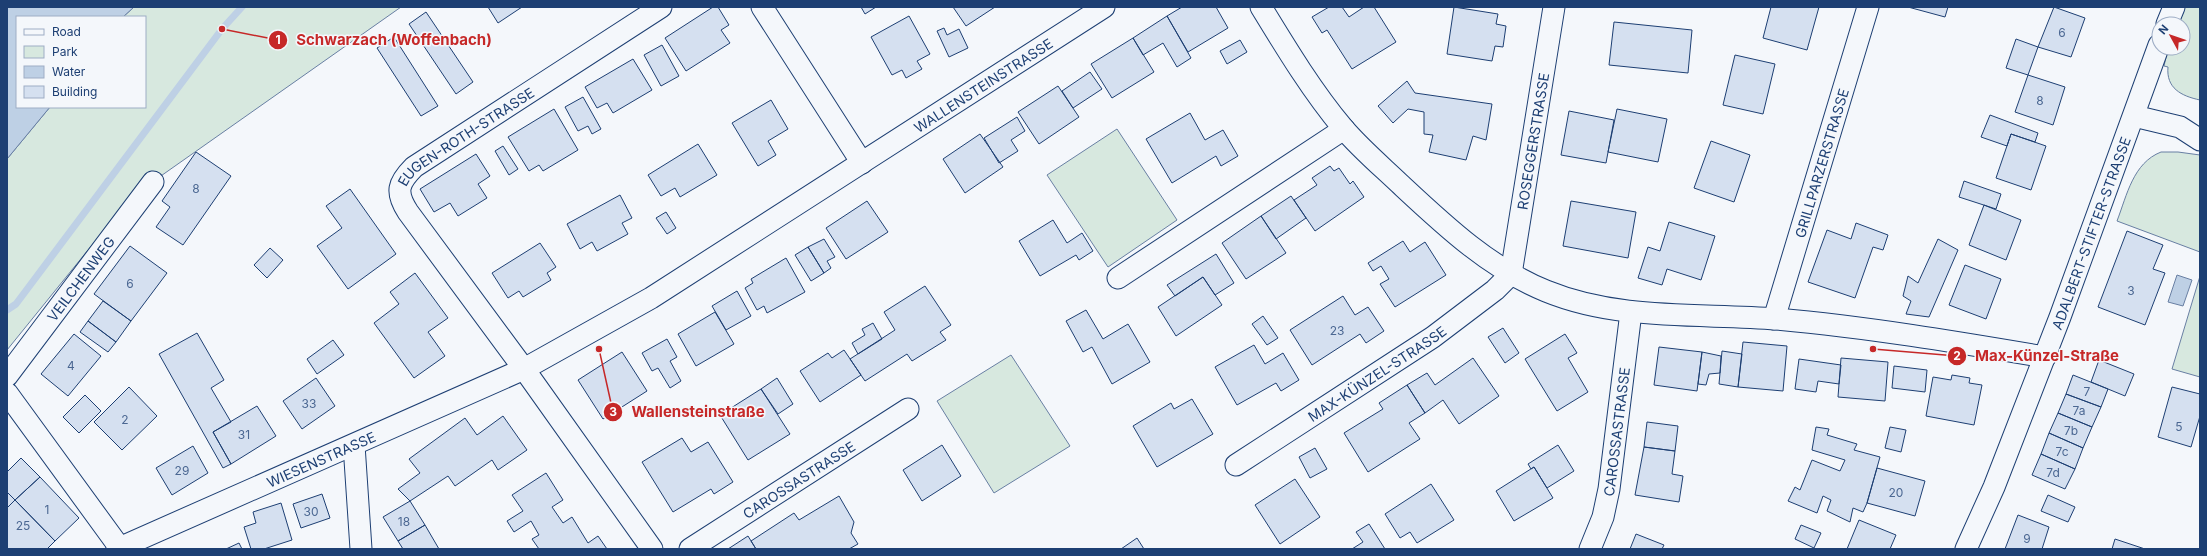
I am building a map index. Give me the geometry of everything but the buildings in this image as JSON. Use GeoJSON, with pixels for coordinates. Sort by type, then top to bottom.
{"type":"FeatureCollection","features":[{"type":"Feature","properties":{"kind":"street","name":"EUGEN-ROTH-STRASSE"},"geometry":{"type":"LineString","coordinates":[[524,369],[408,212],[400,200],[399,192],[401,185],[405,177],[414,167],[661,7]]}},
{"type":"Feature","properties":{"kind":"street"},"geometry":{"type":"LineString","coordinates":[[762,7],[862,163]]}},
{"type":"Feature","properties":{"kind":"street","name":"WALLENSTEINSTRASSE"},"geometry":{"type":"LineString","coordinates":[[524,369],[592,333],[651,298],[1104,7]]}},
{"type":"Feature","properties":{"kind":"street"},"geometry":{"type":"LineString","coordinates":[[1261,7],[1344,129],[1437,219],[1511,274],[1545,290],[1570,300],[1631,312],[1774,319],[1843,325],[2045,357]]}},
{"type":"Feature","properties":{"kind":"street","name":"ROSEGGERSTRASSE"},"geometry":{"type":"LineString","coordinates":[[1511,274],[1554,7]]}},
{"type":"Feature","properties":{"kind":"street","name":"GRILLPARZERSTRASSE"},"geometry":{"type":"LineString","coordinates":[[1774,319],[1868,7]]}},
{"type":"Feature","properties":{"kind":"street","name":"ADALBERT-STIFTER-STRASSE"},"geometry":{"type":"LineString","coordinates":[[1966,549],[1994,487],[2045,357],[2155,56]]}},
{"type":"Feature","properties":{"kind":"street"},"geometry":{"type":"LineString","coordinates":[[2134,116],[2180,127],[2200,140]]}},
{"type":"Feature","properties":{"kind":"street"},"geometry":{"type":"LineString","coordinates":[[2180,127],[2200,123]]}},
{"type":"Feature","properties":{"kind":"street"},"geometry":{"type":"LineString","coordinates":[[1118,278],[1344,129]]}},
{"type":"Feature","properties":{"kind":"street","name":"VEILCHENWEG"},"geometry":{"type":"LineString","coordinates":[[7,376],[153,182]]}},
{"type":"Feature","properties":{"kind":"street","name":"MAX-KÜNZEL-STRASSE"},"geometry":{"type":"LineString","coordinates":[[1236,465],[1433,337],[1474,307],[1511,274]]}},
{"type":"Feature","properties":{"kind":"street","name":"CAROSSASTRASSE"},"geometry":{"type":"LineString","coordinates":[[1590,549],[1603,516],[1609,489],[1631,312]]}},
{"type":"Feature","properties":{"kind":"street","name":"WIESENSTRASSE"},"geometry":{"type":"LineString","coordinates":[[119,548],[524,369]]}},
{"type":"Feature","properties":{"kind":"street"},"geometry":{"type":"LineString","coordinates":[[524,369],[652,549]]}},
{"type":"Feature","properties":{"kind":"street"},"geometry":{"type":"LineString","coordinates":[[7,393],[119,548]]}},
{"type":"Feature","properties":{"kind":"street","name":"CAROSSASTRASSE"},"geometry":{"type":"LineString","coordinates":[[690,549],[908,409]]}},
{"type":"Feature","properties":{"kind":"street"},"geometry":{"type":"LineString","coordinates":[[354,445],[361,549]]}},
{"type":"Feature","properties":{"kind":"green space"},"geometry":{"type":"Polygon","coordinates":[[[134,7],[401,7],[131,197],[7,350],[7,159],[49,108],[146,108],[146,16],[124,16],[134,7]]]}},
{"type":"Feature","properties":{"kind":"green space"},"geometry":{"type":"Polygon","coordinates":[[[2184,7],[2200,7],[2200,100],[2187,96],[2176,90],[2169,80],[2168,67],[2164,66],[2166,56],[2191,56],[2191,16],[2180,16],[2184,7]]]}},
{"type":"Feature","properties":{"kind":"green space"},"geometry":{"type":"Polygon","coordinates":[[[1117,129],[1177,220],[1108,267],[1047,175],[1117,129]]]}},
{"type":"Feature","properties":{"kind":"green space"},"geometry":{"type":"Polygon","coordinates":[[[2161,152],[2178,152],[2200,155],[2200,252],[2117,221],[2132,181],[2137,172],[2151,157],[2161,152]]]}},
{"type":"Feature","properties":{"kind":"green space"},"geometry":{"type":"Polygon","coordinates":[[[2200,276],[2200,377],[2172,369],[2200,276]]]}},
{"type":"Feature","properties":{"kind":"green space"},"geometry":{"type":"Polygon","coordinates":[[[1011,355],[1070,446],[994,493],[937,401],[1011,355]]]}},
{"type":"Feature","properties":{"kind":"water"},"geometry":{"type":"Polygon","coordinates":[[[7,7],[134,7],[124,16],[16,16],[16,108],[49,108],[7,159],[7,7]]]}},
{"type":"Feature","properties":{"kind":"water"},"geometry":{"type":"Polygon","coordinates":[[[2177,275],[2192,280],[2183,306],[2168,302],[2177,275]]]}},
{"type":"Feature","properties":{"kind":"waterway"},"geometry":{"type":"LineString","coordinates":[[7,310],[16,304],[222,29],[242,7]]}},
{"type":"Feature","properties":{"kind":"place","name":"Schwarzach (Woffenbach)"},"geometry":{"type":"Point","coordinates":[222,29]}},
{"type":"Feature","properties":{"kind":"place","name":"Wallensteinstraße"},"geometry":{"type":"Point","coordinates":[599,349]}},
{"type":"Feature","properties":{"kind":"place","name":"Max-Künzel-Straße"},"geometry":{"type":"Point","coordinates":[1873,349]}}]}
